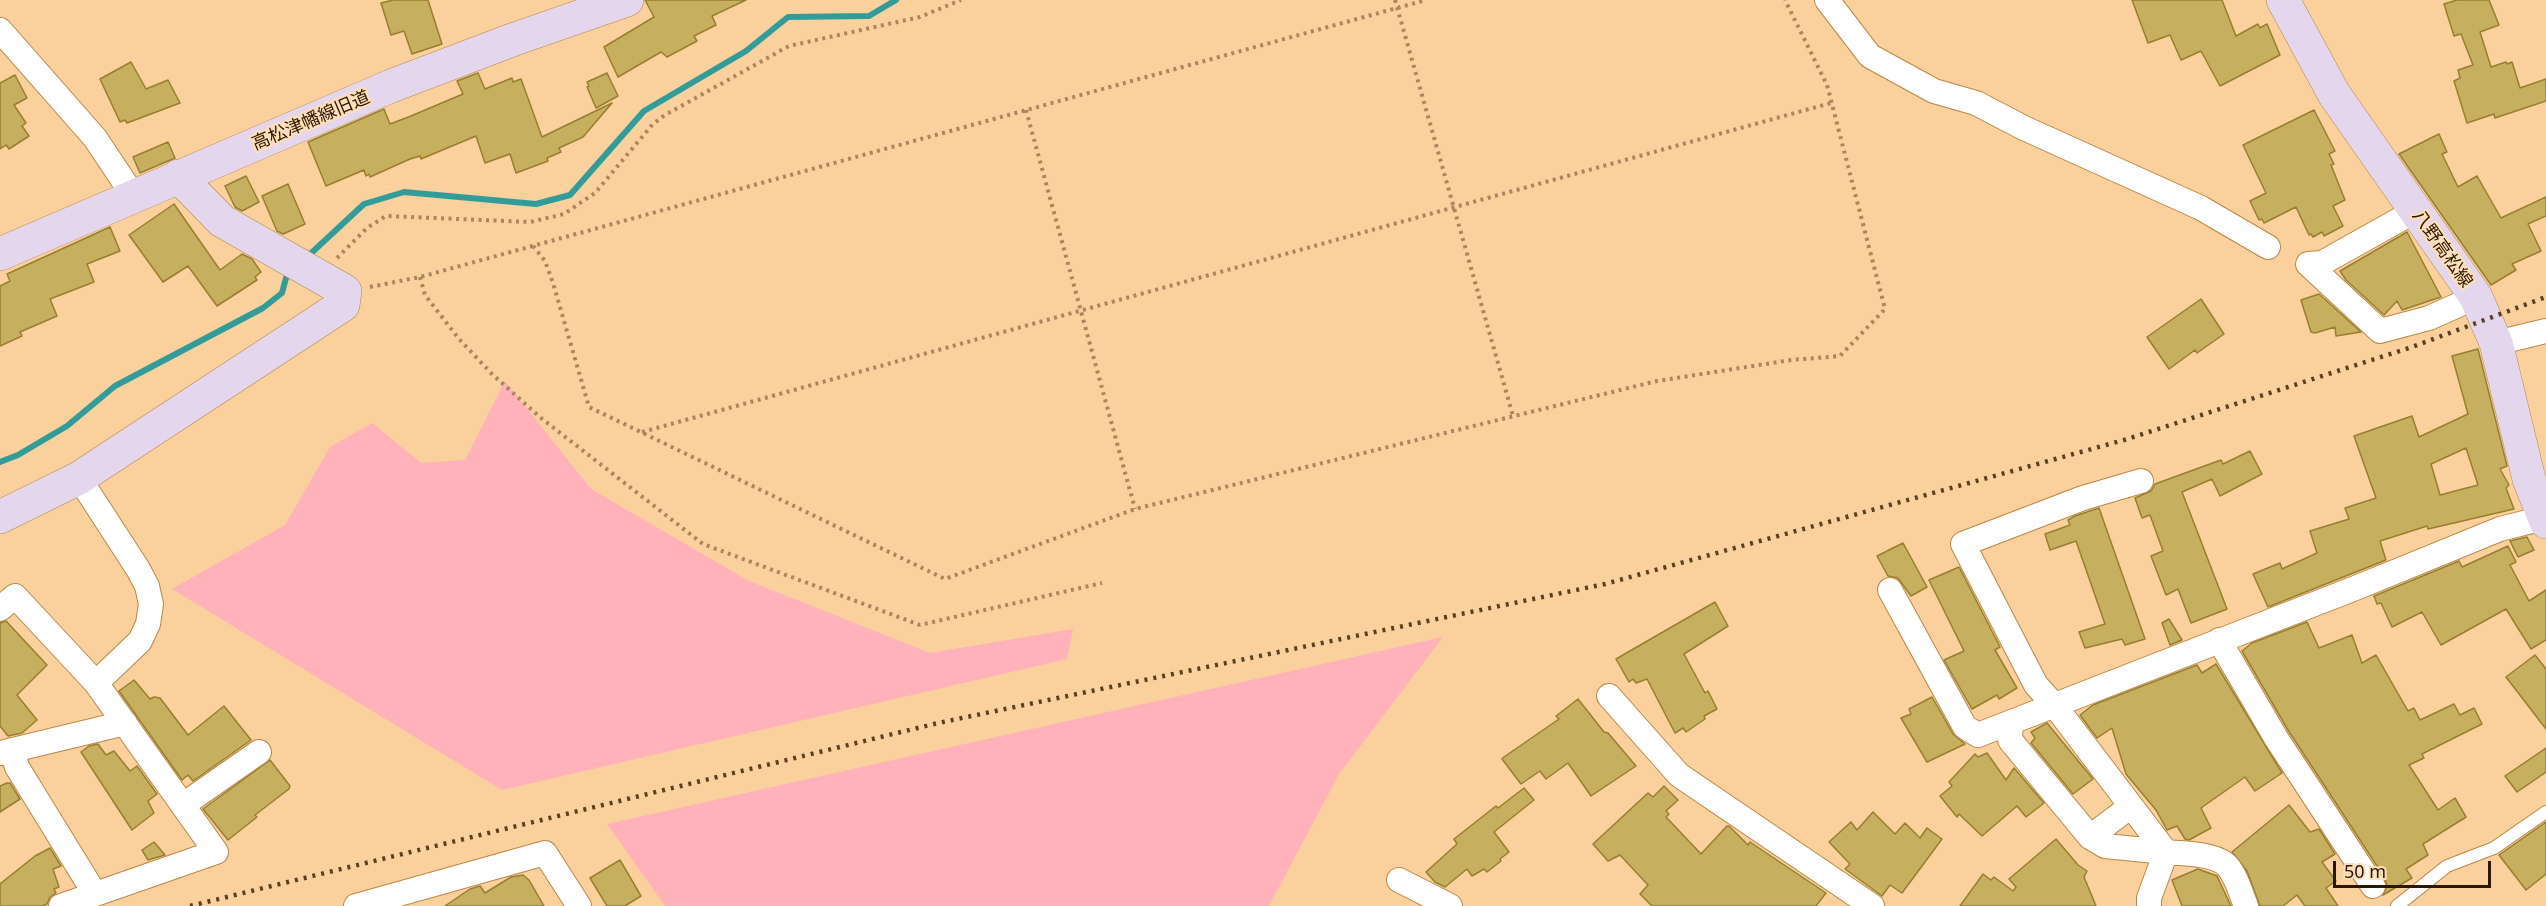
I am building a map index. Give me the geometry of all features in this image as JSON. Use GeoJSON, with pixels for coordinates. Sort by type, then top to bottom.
{"type":"FeatureCollection","features":[{"type":"Feature","properties":{"kind":"street","name":"高松津幡線旧道"},"geometry":{"type":"LineString","coordinates":[[0,254],[178,176],[308,124],[391,86],[627,0]]}},
{"type":"Feature","properties":{"kind":"street"},"geometry":{"type":"LineString","coordinates":[[1827,0],[1870,56],[1934,91],[1976,103],[2024,128],[2200,208],[2268,247]]}},
{"type":"Feature","properties":{"kind":"street","name":"八野高松線"},"geometry":{"type":"LineString","coordinates":[[2283,0],[2334,94],[2476,297],[2496,343],[2529,479],[2545,520]]}},
{"type":"Feature","properties":{"kind":"street"},"geometry":{"type":"LineString","coordinates":[[0,30],[95,138],[133,195]]}},
{"type":"Feature","properties":{"kind":"street"},"geometry":{"type":"LineString","coordinates":[[0,517],[79,478],[343,305],[345,291],[308,263],[222,221],[178,176]]}},
{"type":"Feature","properties":{"kind":"street"},"geometry":{"type":"LineString","coordinates":[[2415,211],[2322,263],[2308,264],[2380,331],[2429,318],[2476,297]]}},
{"type":"Feature","properties":{"kind":"street"},"geometry":{"type":"LineString","coordinates":[[2496,343],[2546,331]]}},
{"type":"Feature","properties":{"kind":"street"},"geometry":{"type":"LineString","coordinates":[[79,478],[138,569],[147,586],[151,604],[148,624],[140,641],[96,683]]}},
{"type":"Feature","properties":{"kind":"street"},"geometry":{"type":"LineString","coordinates":[[2141,481],[2083,498],[1963,544],[2036,685],[2055,706],[2166,852]]}},
{"type":"Feature","properties":{"kind":"street"},"geometry":{"type":"LineString","coordinates":[[1890,590],[1965,727],[1978,735],[2500,529],[2545,520]]}},
{"type":"Feature","properties":{"kind":"street"},"geometry":{"type":"LineString","coordinates":[[0,609],[15,596],[96,683],[216,852],[62,906]]}},
{"type":"Feature","properties":{"kind":"street"},"geometry":{"type":"LineString","coordinates":[[2219,640],[2276,738],[2373,886]]}},
{"type":"Feature","properties":{"kind":"street"},"geometry":{"type":"LineString","coordinates":[[1609,696],[1679,775],[1872,906]]}},
{"type":"Feature","properties":{"kind":"street"},"geometry":{"type":"LineString","coordinates":[[95,894],[6,751],[125,723]]}},
{"type":"Feature","properties":{"kind":"street"},"geometry":{"type":"LineString","coordinates":[[2011,723],[2010,740],[2090,837],[2105,846],[2211,858],[2225,864],[2238,884],[2246,906]]}},
{"type":"Feature","properties":{"kind":"street"},"geometry":{"type":"LineString","coordinates":[[183,805],[259,752]]}},
{"type":"Feature","properties":{"kind":"street"},"geometry":{"type":"LineString","coordinates":[[2090,837],[2131,806]]}},
{"type":"Feature","properties":{"kind":"street"},"geometry":{"type":"LineString","coordinates":[[2149,906],[2149,898],[2166,852]]}},
{"type":"Feature","properties":{"kind":"street"},"geometry":{"type":"LineString","coordinates":[[356,906],[428,897],[545,853],[579,906]]}},
{"type":"Feature","properties":{"kind":"street"},"geometry":{"type":"LineString","coordinates":[[1399,880],[1450,906]]}},
{"type":"Feature","properties":{"kind":"lane"},"geometry":{"type":"LineString","coordinates":[[2397,906],[2447,866],[2494,848],[2546,812]]}},
{"type":"Feature","properties":{"kind":"path"},"geometry":{"type":"LineString","coordinates":[[308,263],[386,216],[416,215],[530,222],[564,214],[595,193],[653,124],[665,114],[748,68],[789,46],[920,17],[961,0]]}},
{"type":"Feature","properties":{"kind":"path"},"geometry":{"type":"LineString","coordinates":[[1395,0],[1513,416]]}},
{"type":"Feature","properties":{"kind":"path"},"geometry":{"type":"LineString","coordinates":[[345,291],[420,277],[1426,0]]}},
{"type":"Feature","properties":{"kind":"path"},"geometry":{"type":"LineString","coordinates":[[533,246],[545,261],[553,283],[589,407],[945,579],[1135,509],[1657,381],[1791,360],[1840,356],[1885,309],[1827,85],[1785,0]]}},
{"type":"Feature","properties":{"kind":"path"},"geometry":{"type":"LineString","coordinates":[[642,433],[1831,103]]}},
{"type":"Feature","properties":{"kind":"path"},"geometry":{"type":"LineString","coordinates":[[1026,110],[1135,509]]}},
{"type":"Feature","properties":{"kind":"path"},"geometry":{"type":"LineString","coordinates":[[420,277],[425,295],[459,339],[492,374],[541,418],[703,544],[920,625],[1102,583]]}},
{"type":"Feature","properties":{"kind":"shaded area"},"geometry":{"type":"Polygon","coordinates":[[[505,381],[591,489],[749,581],[930,653],[1073,629],[1067,659],[502,790],[172,589],[285,525],[330,447],[372,423],[421,463],[465,460],[505,381]]]}},
{"type":"Feature","properties":{"kind":"shaded area"},"geometry":{"type":"Polygon","coordinates":[[[1443,637],[1339,774],[1269,906],[665,906],[607,824],[1443,637]]]}},
{"type":"Feature","properties":{"kind":"building"},"geometry":{"type":"Polygon","coordinates":[[[393,0],[428,0],[442,44],[412,54],[404,31],[391,35],[381,3],[393,0]]]}},
{"type":"Feature","properties":{"kind":"building"},"geometry":{"type":"Polygon","coordinates":[[[645,0],[746,0],[712,16],[716,25],[694,36],[697,41],[667,57],[661,52],[618,77],[604,47],[654,17],[645,0]]]}},
{"type":"Feature","properties":{"kind":"building"},"geometry":{"type":"Polygon","coordinates":[[[2132,0],[2222,0],[2236,36],[2258,24],[2260,28],[2267,24],[2280,55],[2220,86],[2201,51],[2181,60],[2170,35],[2148,43],[2132,0]]]}},
{"type":"Feature","properties":{"kind":"building"},"geometry":{"type":"Polygon","coordinates":[[[2457,0],[2489,0],[2499,25],[2480,32],[2491,67],[2512,62],[2520,88],[2546,79],[2546,101],[2495,118],[2494,114],[2467,123],[2454,81],[2460,78],[2458,70],[2473,65],[2461,34],[2454,36],[2444,4],[2457,0]]]}},
{"type":"Feature","properties":{"kind":"building"},"geometry":{"type":"Polygon","coordinates":[[[131,62],[146,89],[168,80],[180,103],[127,123],[125,120],[120,122],[100,79],[131,62]]]}},
{"type":"Feature","properties":{"kind":"building"},"geometry":{"type":"Polygon","coordinates":[[[478,73],[485,89],[512,78],[513,82],[521,79],[542,137],[612,103],[583,137],[559,148],[561,152],[547,158],[548,161],[516,173],[510,154],[485,163],[476,136],[421,159],[420,156],[410,159],[370,177],[369,174],[366,176],[364,170],[326,186],[308,142],[384,109],[390,124],[411,116],[463,94],[457,81],[478,73]]]}},
{"type":"Feature","properties":{"kind":"building"},"geometry":{"type":"Polygon","coordinates":[[[607,73],[618,96],[596,108],[587,82],[607,73]]]}},
{"type":"Feature","properties":{"kind":"building"},"geometry":{"type":"Polygon","coordinates":[[[15,75],[27,98],[14,105],[26,123],[22,126],[29,136],[9,149],[6,145],[0,149],[0,83],[15,75]]]}},
{"type":"Feature","properties":{"kind":"building"},"geometry":{"type":"Polygon","coordinates":[[[2314,110],[2335,151],[2329,154],[2334,164],[2331,165],[2345,200],[2333,206],[2343,226],[2324,236],[2322,232],[2313,237],[2309,235],[2296,207],[2264,223],[2262,219],[2259,220],[2250,201],[2266,193],[2243,145],[2314,110]]]}},
{"type":"Feature","properties":{"kind":"building"},"geometry":{"type":"Polygon","coordinates":[[[2439,134],[2447,152],[2442,154],[2458,187],[2477,176],[2501,218],[2546,197],[2546,216],[2528,224],[2541,251],[2512,264],[2516,270],[2491,285],[2399,154],[2439,134]]]}},
{"type":"Feature","properties":{"kind":"building"},"geometry":{"type":"Polygon","coordinates":[[[168,142],[175,158],[140,173],[133,157],[168,142]]]}},
{"type":"Feature","properties":{"kind":"building"},"geometry":{"type":"Polygon","coordinates":[[[246,176],[259,202],[242,211],[235,207],[225,186],[246,176]]]}},
{"type":"Feature","properties":{"kind":"building"},"geometry":{"type":"Polygon","coordinates":[[[288,184],[305,224],[283,234],[277,231],[262,196],[288,184]]]}},
{"type":"Feature","properties":{"kind":"building"},"geometry":{"type":"Polygon","coordinates":[[[174,204],[220,270],[242,254],[252,259],[261,272],[255,277],[257,280],[217,306],[188,266],[163,282],[129,235],[174,204]]]}},
{"type":"Feature","properties":{"kind":"building"},"geometry":{"type":"Polygon","coordinates":[[[110,227],[120,251],[87,264],[94,282],[50,299],[57,316],[20,332],[22,336],[0,346],[0,286],[10,281],[7,274],[110,227]]]}},
{"type":"Feature","properties":{"kind":"building"},"geometry":{"type":"Polygon","coordinates":[[[2407,232],[2441,297],[2402,310],[2397,301],[2384,315],[2346,280],[2340,271],[2407,232]]]}},
{"type":"Feature","properties":{"kind":"building"},"geometry":{"type":"Polygon","coordinates":[[[2319,294],[2361,332],[2336,336],[2335,327],[2311,332],[2301,300],[2319,294]]]}},
{"type":"Feature","properties":{"kind":"building"},"geometry":{"type":"Polygon","coordinates":[[[2201,299],[2224,334],[2197,353],[2195,350],[2169,369],[2147,337],[2201,299]]]}},
{"type":"Feature","properties":{"kind":"building"},"geometry":{"type":"Polygon","coordinates":[[[2478,349],[2507,466],[2500,469],[2509,485],[2506,488],[2514,509],[2428,529],[2427,526],[2380,541],[2386,560],[2268,607],[2253,574],[2280,563],[2282,569],[2317,553],[2310,531],[2349,519],[2345,508],[2376,498],[2354,436],[2412,416],[2419,437],[2468,414],[2452,356],[2478,349]],[[2466,448],[2431,464],[2440,495],[2478,485],[2466,448]]]}},
{"type":"Feature","properties":{"kind":"building"},"geometry":{"type":"Polygon","coordinates":[[[2250,451],[2262,474],[2220,496],[2212,479],[2182,492],[2227,609],[2191,623],[2178,589],[2166,595],[2151,556],[2163,551],[2150,515],[2142,518],[2135,498],[2151,491],[2155,484],[2221,460],[2223,464],[2250,451]]]}},
{"type":"Feature","properties":{"kind":"building"},"geometry":{"type":"Polygon","coordinates":[[[2099,508],[2145,639],[2125,645],[2122,639],[2085,648],[2079,632],[2105,624],[2076,541],[2050,550],[2045,534],[2070,525],[2068,520],[2075,516],[2099,508]]]}},
{"type":"Feature","properties":{"kind":"building"},"geometry":{"type":"Polygon","coordinates":[[[2527,537],[2534,550],[2518,557],[2510,541],[2527,537]]]}},
{"type":"Feature","properties":{"kind":"building"},"geometry":{"type":"Polygon","coordinates":[[[1903,543],[1927,587],[1911,596],[1898,578],[1888,576],[1877,556],[1903,543]]]}},
{"type":"Feature","properties":{"kind":"building"},"geometry":{"type":"Polygon","coordinates":[[[2508,546],[2516,562],[2510,565],[2529,601],[2546,590],[2546,640],[2531,649],[2506,609],[2441,645],[2422,612],[2392,627],[2381,603],[2377,604],[2374,596],[2459,561],[2462,567],[2508,546]]]}},
{"type":"Feature","properties":{"kind":"building"},"geometry":{"type":"Polygon","coordinates":[[[1959,567],[2000,647],[1995,650],[2017,688],[1999,699],[1997,695],[1972,709],[1944,660],[1964,651],[1929,580],[1959,567]]]}},
{"type":"Feature","properties":{"kind":"building"},"geometry":{"type":"Polygon","coordinates":[[[1715,602],[1728,626],[1684,654],[1705,693],[1708,691],[1717,709],[1704,716],[1705,719],[1686,732],[1683,728],[1675,733],[1647,679],[1636,683],[1633,679],[1629,682],[1616,659],[1715,602]]]}},
{"type":"Feature","properties":{"kind":"building"},"geometry":{"type":"Polygon","coordinates":[[[2169,619],[2182,640],[2170,645],[2162,623],[2169,619]]]}},
{"type":"Feature","properties":{"kind":"building"},"geometry":{"type":"Polygon","coordinates":[[[6,621],[47,665],[17,695],[37,720],[22,733],[8,736],[0,726],[0,623],[6,621]]]}},
{"type":"Feature","properties":{"kind":"building"},"geometry":{"type":"Polygon","coordinates":[[[2307,622],[2319,648],[2352,635],[2362,663],[2376,655],[2408,711],[2414,708],[2420,720],[2454,704],[2460,715],[2474,708],[2482,724],[2422,754],[2424,758],[2409,765],[2438,810],[2455,798],[2466,817],[2423,844],[2428,855],[2406,869],[2412,878],[2383,895],[2387,886],[2385,878],[2288,730],[2242,651],[2252,643],[2307,622]]]}},
{"type":"Feature","properties":{"kind":"building"},"geometry":{"type":"Polygon","coordinates":[[[2535,655],[2546,669],[2546,729],[2506,677],[2535,655]]]}},
{"type":"Feature","properties":{"kind":"building"},"geometry":{"type":"Polygon","coordinates":[[[2216,664],[2282,773],[2255,791],[2245,777],[2201,808],[2211,828],[2189,840],[2185,839],[2177,826],[2167,830],[2156,810],[2126,774],[2112,728],[2097,738],[2080,715],[2093,705],[2197,665],[2202,673],[2216,664]]]}},
{"type":"Feature","properties":{"kind":"building"},"geometry":{"type":"Polygon","coordinates":[[[134,680],[150,699],[160,698],[188,735],[224,706],[251,740],[193,781],[188,775],[182,780],[119,691],[134,680]]]}},
{"type":"Feature","properties":{"kind":"building"},"geometry":{"type":"Polygon","coordinates":[[[1932,697],[1953,734],[1965,744],[1927,762],[1901,718],[1911,714],[1909,709],[1932,697]]]}},
{"type":"Feature","properties":{"kind":"building"},"geometry":{"type":"Polygon","coordinates":[[[1578,699],[1604,732],[1608,733],[1636,766],[1591,796],[1568,763],[1546,779],[1540,771],[1521,784],[1502,759],[1559,719],[1556,716],[1578,699]]]}},
{"type":"Feature","properties":{"kind":"building"},"geometry":{"type":"Polygon","coordinates":[[[2047,723],[2093,779],[2073,794],[2031,743],[2035,738],[2031,732],[2047,723]]]}},
{"type":"Feature","properties":{"kind":"building"},"geometry":{"type":"Polygon","coordinates":[[[98,744],[106,755],[114,751],[130,771],[137,766],[157,794],[148,801],[154,813],[132,830],[81,752],[89,746],[98,744]]]}},
{"type":"Feature","properties":{"kind":"building"},"geometry":{"type":"Polygon","coordinates":[[[2546,748],[2546,772],[2517,792],[2505,776],[2546,748]]]}},
{"type":"Feature","properties":{"kind":"building"},"geometry":{"type":"Polygon","coordinates":[[[1987,753],[2006,780],[2014,768],[2044,803],[2026,817],[2017,806],[1982,836],[1959,814],[1957,817],[1940,796],[1952,786],[1949,782],[1975,754],[1978,757],[1987,753]]]}},
{"type":"Feature","properties":{"kind":"building"},"geometry":{"type":"Polygon","coordinates":[[[270,760],[290,786],[289,789],[255,815],[257,817],[228,840],[203,809],[270,760]]]}},
{"type":"Feature","properties":{"kind":"building"},"geometry":{"type":"Polygon","coordinates":[[[10,783],[20,799],[0,812],[0,786],[10,783]]]}},
{"type":"Feature","properties":{"kind":"building"},"geometry":{"type":"Polygon","coordinates":[[[1664,786],[1678,800],[1666,811],[1669,814],[1666,817],[1701,854],[1729,826],[1748,845],[1750,842],[1826,893],[1816,906],[1652,906],[1640,894],[1648,885],[1620,855],[1608,861],[1593,844],[1648,793],[1653,797],[1664,786]]]}},
{"type":"Feature","properties":{"kind":"building"},"geometry":{"type":"Polygon","coordinates":[[[1524,788],[1534,800],[1494,832],[1509,852],[1500,859],[1501,861],[1487,872],[1484,869],[1472,876],[1467,869],[1445,887],[1435,882],[1426,872],[1457,844],[1454,839],[1496,806],[1498,808],[1524,788]]]}},
{"type":"Feature","properties":{"kind":"building"},"geometry":{"type":"Polygon","coordinates":[[[2289,805],[2310,832],[2319,829],[2335,854],[2322,862],[2336,881],[2326,888],[2338,906],[2305,906],[2297,895],[2283,906],[2260,906],[2247,871],[2232,852],[2289,805]]]}},
{"type":"Feature","properties":{"kind":"building"},"geometry":{"type":"Polygon","coordinates":[[[1873,812],[1895,834],[1905,823],[1920,838],[1927,828],[1942,839],[1902,893],[1890,885],[1882,896],[1845,869],[1850,864],[1829,842],[1851,822],[1857,830],[1873,812]]]}},
{"type":"Feature","properties":{"kind":"building"},"geometry":{"type":"Polygon","coordinates":[[[2546,822],[2546,874],[2526,890],[2499,855],[2546,822]]]}},
{"type":"Feature","properties":{"kind":"building"},"geometry":{"type":"Polygon","coordinates":[[[2056,839],[2078,865],[2087,871],[2084,877],[2096,906],[1960,906],[1983,874],[1991,880],[1994,877],[2013,891],[2016,887],[2009,879],[2056,839]]]}},
{"type":"Feature","properties":{"kind":"building"},"geometry":{"type":"Polygon","coordinates":[[[154,842],[165,855],[148,860],[142,850],[154,842]]]}},
{"type":"Feature","properties":{"kind":"building"},"geometry":{"type":"Polygon","coordinates":[[[50,848],[61,866],[53,869],[59,887],[54,889],[56,893],[50,897],[47,904],[0,906],[0,884],[35,856],[50,848]]]}},
{"type":"Feature","properties":{"kind":"building"},"geometry":{"type":"Polygon","coordinates":[[[620,860],[641,896],[625,906],[607,906],[590,878],[620,860]]]}},
{"type":"Feature","properties":{"kind":"building"},"geometry":{"type":"Polygon","coordinates":[[[2198,869],[2217,876],[2231,906],[2182,906],[2172,880],[2198,869]]]}},
{"type":"Feature","properties":{"kind":"building"},"geometry":{"type":"Polygon","coordinates":[[[523,875],[529,880],[544,906],[445,906],[470,889],[480,886],[485,893],[511,877],[523,875]]]}},
{"type":"Feature","properties":{"kind":"waterway"},"geometry":{"type":"LineString","coordinates":[[307,257],[364,204],[404,192],[536,204],[570,195],[644,111],[746,51],[788,17],[869,16],[896,0]]}},
{"type":"Feature","properties":{"kind":"waterway"},"geometry":{"type":"LineString","coordinates":[[0,462],[18,455],[67,426],[115,386],[263,308],[282,293],[286,278],[292,273]]}},
{"type":"Feature","properties":{"kind":"railway"},"geometry":{"type":"LineString","coordinates":[[190,906],[938,723],[1605,584],[2124,440],[2412,347],[2546,297]]}}]}
